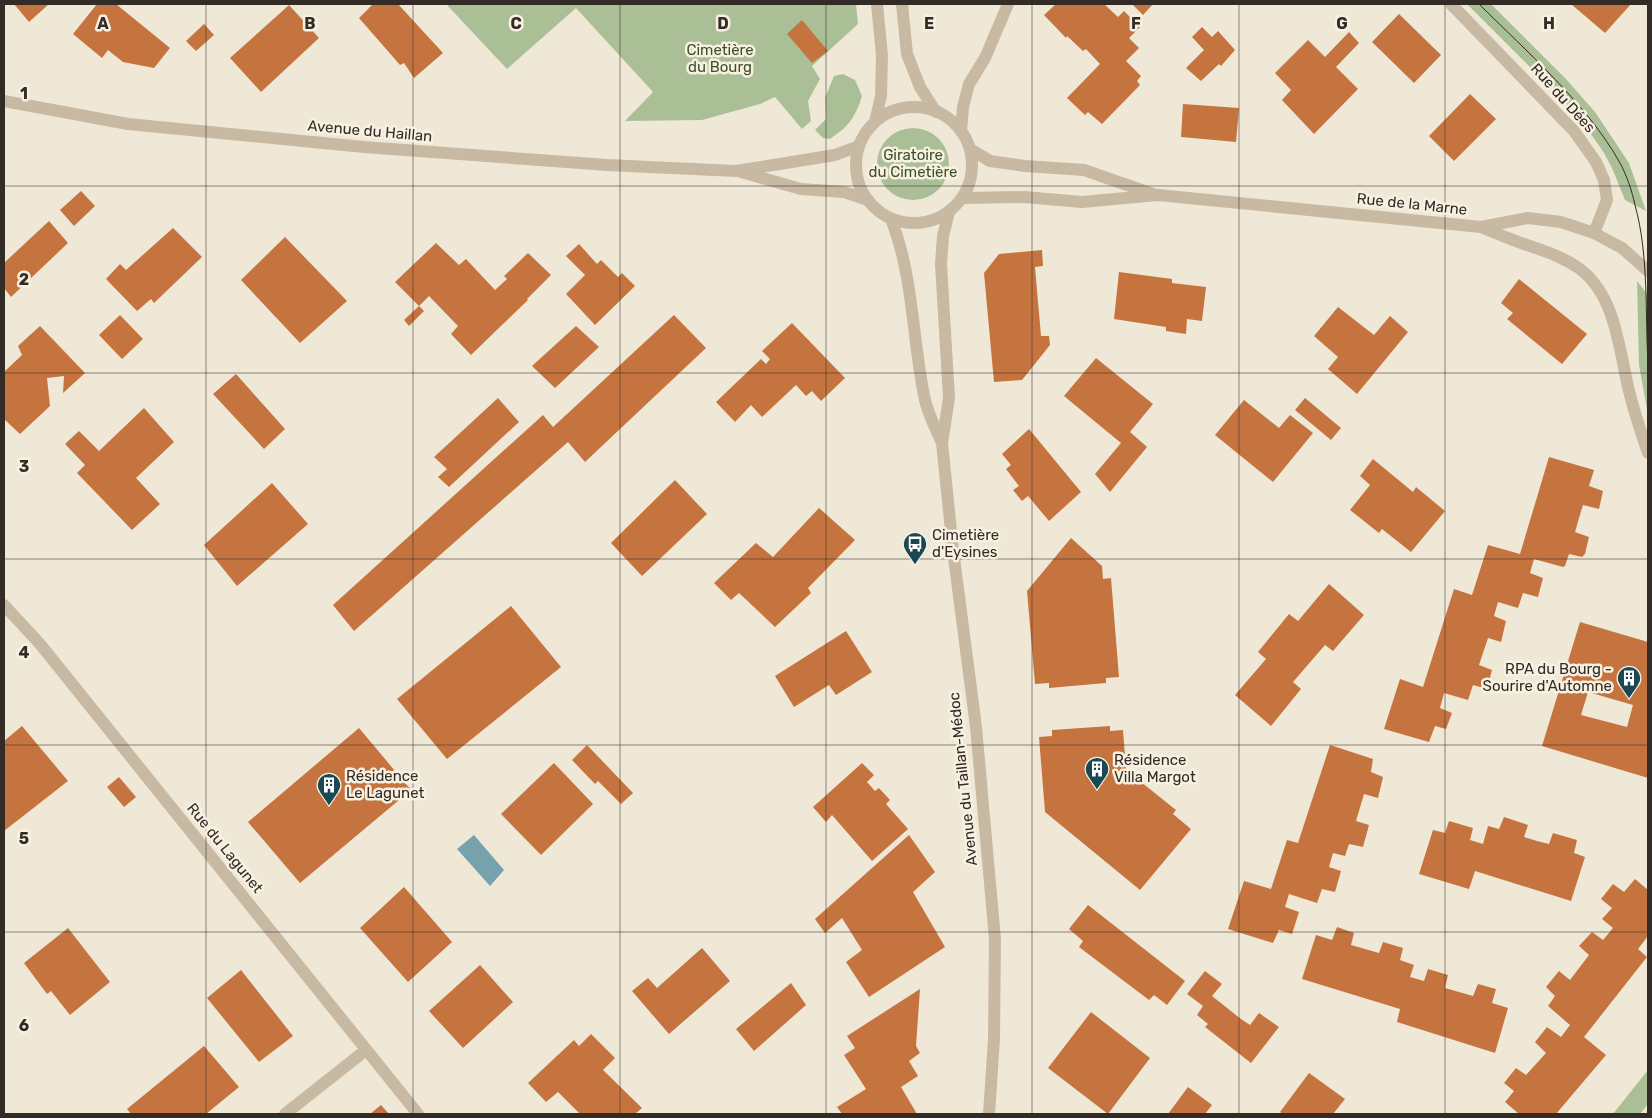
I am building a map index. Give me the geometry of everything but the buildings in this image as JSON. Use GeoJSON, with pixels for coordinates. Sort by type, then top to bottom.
{"type":"FeatureCollection","features":[{"type":"Feature","properties":{"kind":"street"},"geometry":{"type":"LineString","coordinates":[[875,122],[881,96],[882,56],[877,4]]}},
{"type":"Feature","properties":{"kind":"street"},"geometry":{"type":"LineString","coordinates":[[902,4],[907,54],[920,87],[936,112]]}},
{"type":"Feature","properties":{"kind":"street"},"geometry":{"type":"LineString","coordinates":[[961,131],[963,107],[969,84],[985,58],[1008,4]]}},
{"type":"Feature","properties":{"kind":"street","name":"Rue du Dées"},"geometry":{"type":"LineString","coordinates":[[1451,4],[1574,130],[1596,162],[1604,180],[1606,200],[1594,233]]}},
{"type":"Feature","properties":{"kind":"street","name":"Avenue du Haillan"},"geometry":{"type":"LineString","coordinates":[[4,101],[128,124],[364,147],[607,165],[736,171],[835,155],[859,146]]}},
{"type":"Feature","properties":{"kind":"street"},"geometry":{"type":"LineString","coordinates":[[904,108],[920,108],[936,112],[950,120],[961,131],[970,149],[972,166],[970,182],[963,198],[949,212],[931,221],[911,223],[892,219],[878,211],[868,200],[859,184],[856,164],[859,146],[875,122],[889,113],[904,108]]}},
{"type":"Feature","properties":{"kind":"street","name":"Rue de la Marne"},"geometry":{"type":"LineString","coordinates":[[970,149],[990,161],[1025,166],[1084,170],[1158,195]]}},
{"type":"Feature","properties":{"kind":"street","name":"Avenue du Haillan"},"geometry":{"type":"LineString","coordinates":[[736,171],[801,189],[844,192],[868,200]]}},
{"type":"Feature","properties":{"kind":"street","name":"Rue de la Marne"},"geometry":{"type":"LineString","coordinates":[[963,198],[1024,196],[1082,202],[1158,195],[1481,227],[1528,218],[1561,222],[1594,233],[1622,248],[1648,271]]}},
{"type":"Feature","properties":{"kind":"street","name":"Avenue du Taillan-Médoc"},"geometry":{"type":"LineString","coordinates":[[949,212],[943,236],[941,264],[949,398],[942,443],[953,550],[976,727],[995,939],[994,1039],[989,1114]]}},
{"type":"Feature","properties":{"kind":"street","name":"Avenue du Taillan-Médoc"},"geometry":{"type":"LineString","coordinates":[[892,219],[900,242],[906,270],[925,402],[942,443]]}},
{"type":"Feature","properties":{"kind":"street"},"geometry":{"type":"LineString","coordinates":[[1481,227],[1523,244],[1555,254],[1580,270],[1594,283],[1605,299],[1612,319],[1634,408],[1648,453]]}},
{"type":"Feature","properties":{"kind":"street","name":"Rue du Lagunet"},"geometry":{"type":"LineString","coordinates":[[4,605],[40,644],[418,1114]]}},
{"type":"Feature","properties":{"kind":"street"},"geometry":{"type":"LineString","coordinates":[[285,1114],[366,1050]]}},
{"type":"Feature","properties":{"kind":"green space","name":"Cimetière du Bourg"},"geometry":{"type":"Polygon","coordinates":[[[446,4],[856,4],[858,24],[812,66],[820,79],[808,101],[811,121],[802,129],[775,97],[760,104],[702,120],[625,121],[653,92],[576,8],[507,69],[446,4]]]}},
{"type":"Feature","properties":{"kind":"green space"},"geometry":{"type":"Polygon","coordinates":[[[1467,4],[1491,4],[1566,79],[1595,112],[1629,163],[1646,211],[1625,200],[1604,153],[1584,124],[1554,91],[1467,4]]]}},
{"type":"Feature","properties":{"kind":"green space"},"geometry":{"type":"Polygon","coordinates":[[[843,74],[855,80],[862,96],[854,116],[847,125],[830,139],[823,138],[815,130],[826,119],[825,98],[834,76],[843,74]]]}},
{"type":"Feature","properties":{"kind":"green space","name":"Giratoire du Cimetière"},"geometry":{"type":"Polygon","coordinates":[[[913,128],[933,134],[943,144],[949,164],[943,184],[933,194],[913,200],[893,194],[883,184],[877,164],[883,144],[893,134],[913,128]]]}},
{"type":"Feature","properties":{"kind":"green space"},"geometry":{"type":"Polygon","coordinates":[[[1637,281],[1648,295],[1648,415],[1639,365],[1637,281]]]}},
{"type":"Feature","properties":{"kind":"green space"},"geometry":{"type":"Polygon","coordinates":[[[1648,1070],[1648,1104],[1640,1114],[1613,1114],[1648,1070]]]}},
{"type":"Feature","properties":{"kind":"water"},"geometry":{"type":"Polygon","coordinates":[[[474,835],[504,870],[490,886],[457,849],[474,835]]]}},
{"type":"Feature","properties":{"kind":"tram line"},"geometry":{"type":"LineString","coordinates":[[1479,4],[1574,100],[1607,141],[1623,168],[1634,200],[1643,244],[1648,364]]}},
{"type":"Feature","properties":{"kind":"place","name":"Cimetière d'Eysines"},"geometry":{"type":"Point","coordinates":[915,565]}},
{"type":"Feature","properties":{"kind":"place","name":"RPA du Bourg - Sourire d'Automne"},"geometry":{"type":"Point","coordinates":[1629,699]}},
{"type":"Feature","properties":{"kind":"place","name":"Résidence Villa Margot"},"geometry":{"type":"Point","coordinates":[1097,790]}},
{"type":"Feature","properties":{"kind":"place","name":"Résidence Le Lagunet"},"geometry":{"type":"Point","coordinates":[329,806]}}]}
